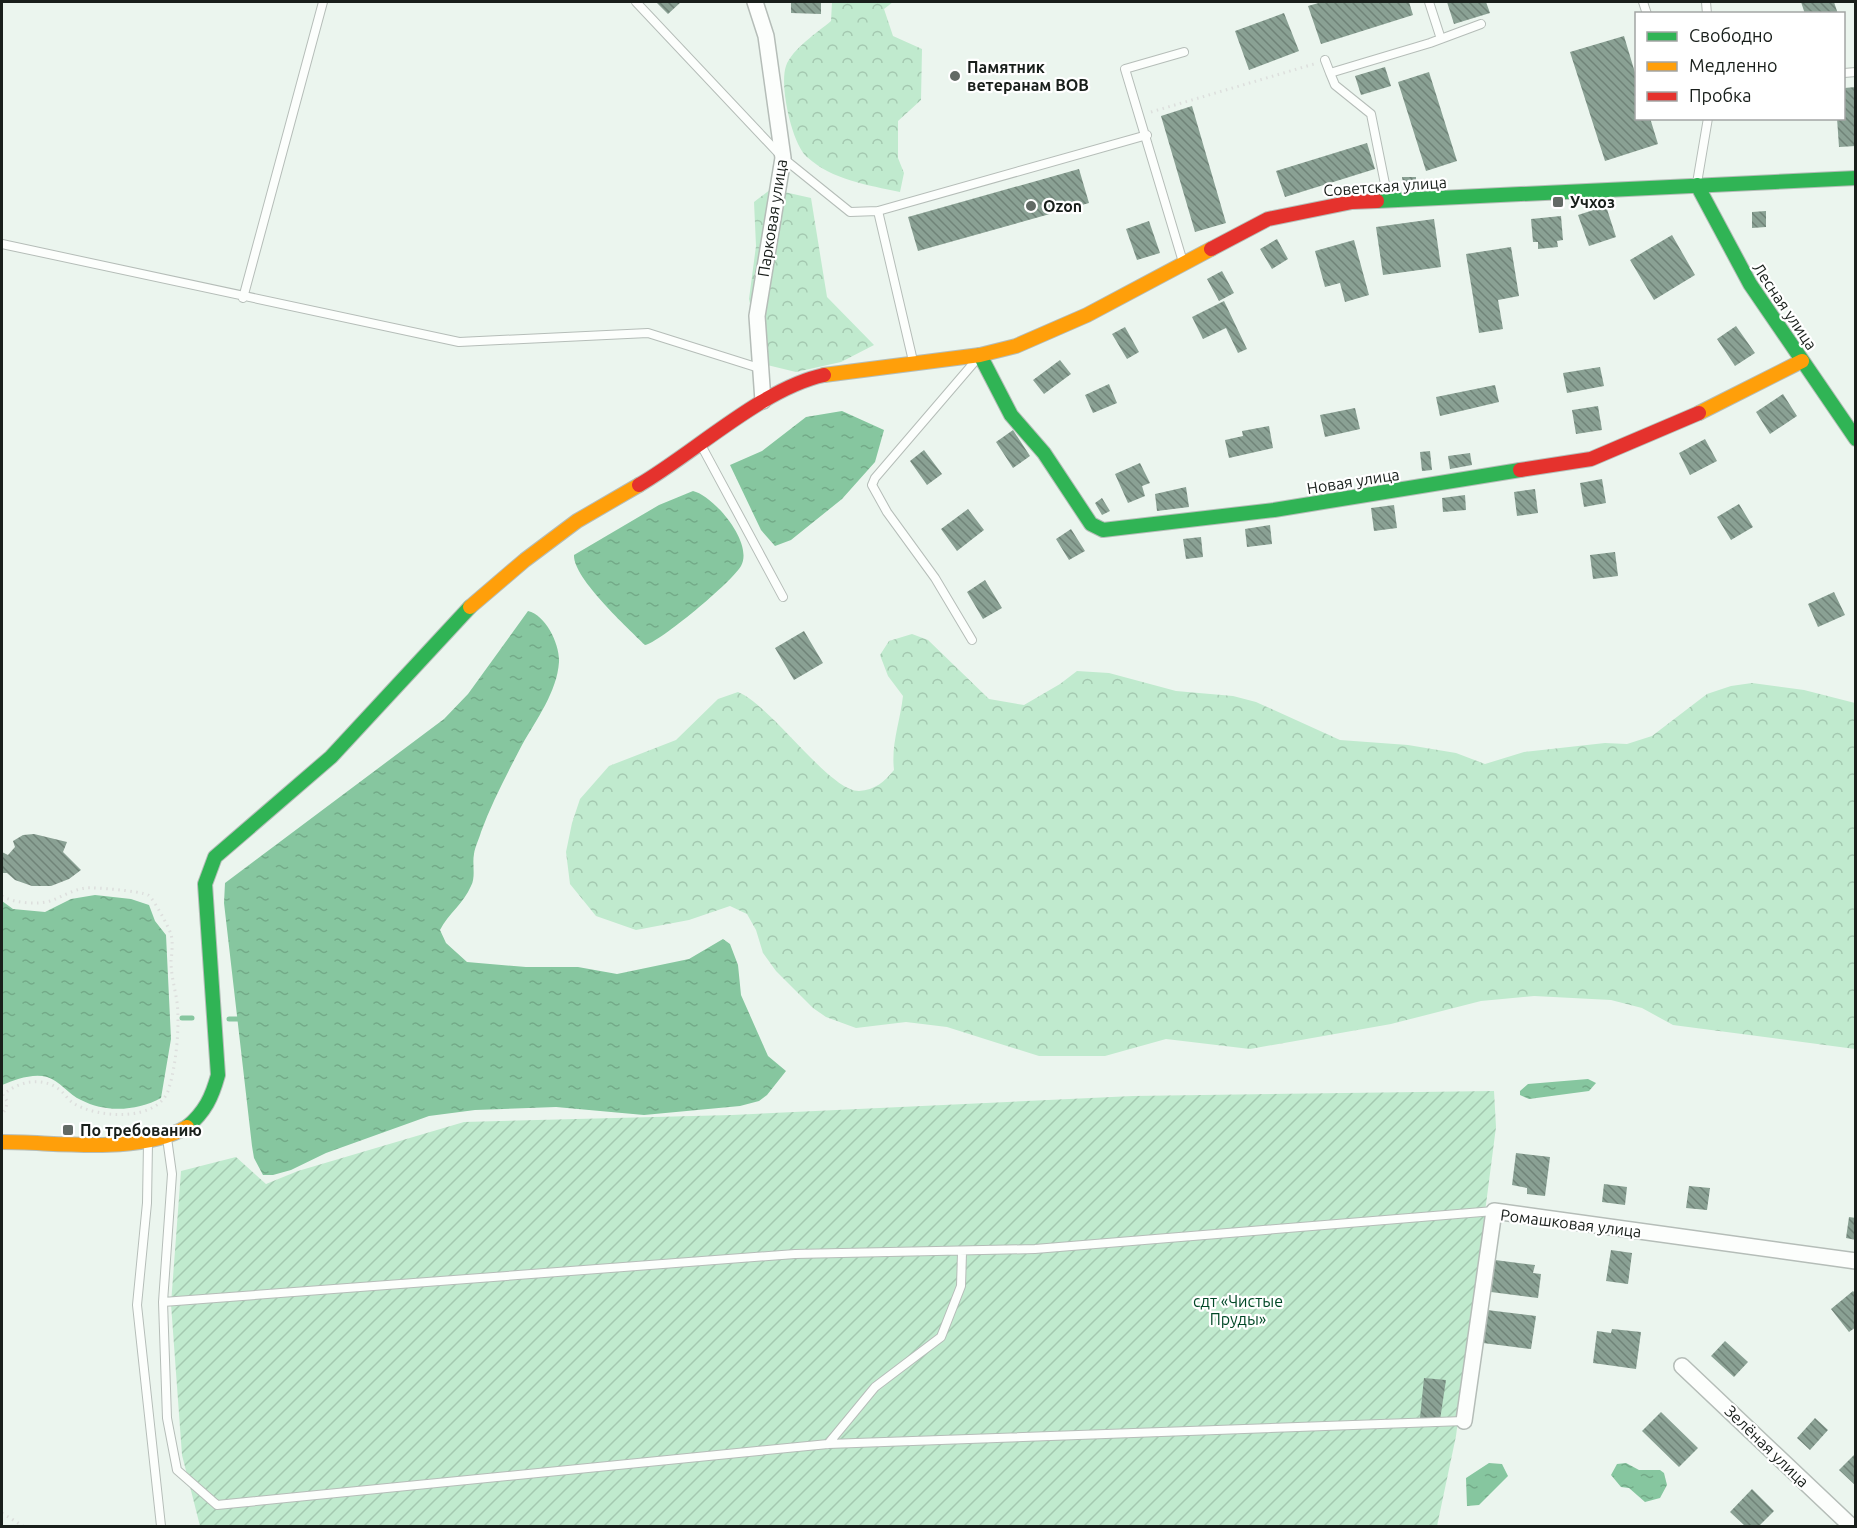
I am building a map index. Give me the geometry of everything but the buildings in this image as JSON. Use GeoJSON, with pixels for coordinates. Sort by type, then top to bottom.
{"type":"FeatureCollection","features":[{"type":"Feature","properties":{"kind":"main road","name":"Советская улица"},"geometry":{"type":"LineString","coordinates":[[2,1142],[148,1141],[180,1132],[202,1114],[211,1102],[218,1075],[205,884],[215,857],[331,757],[471,607],[525,560],[577,521],[701,445],[763,401],[808,378],[840,371],[980,355],[1016,346],[1053,331],[1268,219],[1352,202],[1856,177]]}},
{"type":"Feature","properties":{"kind":"main road","name":"Лесная улица"},"geometry":{"type":"LineString","coordinates":[[1697,185],[1727,247],[1856,439]]}},
{"type":"Feature","properties":{"kind":"main road","name":"Новая улица"},"geometry":{"type":"LineString","coordinates":[[980,355],[1011,415],[1044,453],[1090,524],[1103,530],[1274,510],[1591,459],[1679,423],[1802,361]]}},
{"type":"Feature","properties":{"kind":"street","name":"Парковая улица"},"geometry":{"type":"LineString","coordinates":[[755,2],[766,36],[783,158],[757,316],[763,401]]}},
{"type":"Feature","properties":{"kind":"street","name":"Ромашковая улица"},"geometry":{"type":"LineString","coordinates":[[1464,1421],[1494,1211],[1856,1261]]}},
{"type":"Feature","properties":{"kind":"street","name":"Зелёная улица"},"geometry":{"type":"LineString","coordinates":[[1682,1366],[1851,1527]]}},
{"type":"Feature","properties":{"kind":"lane"},"geometry":{"type":"LineString","coordinates":[[243,298],[322,2]]}},
{"type":"Feature","properties":{"kind":"lane"},"geometry":{"type":"LineString","coordinates":[[636,2],[783,158],[850,212],[878,211],[1147,135]]}},
{"type":"Feature","properties":{"kind":"lane"},"geometry":{"type":"LineString","coordinates":[[1429,2],[1441,39]]}},
{"type":"Feature","properties":{"kind":"lane"},"geometry":{"type":"LineString","coordinates":[[1330,73],[1441,39],[1481,24]]}},
{"type":"Feature","properties":{"kind":"lane"},"geometry":{"type":"LineString","coordinates":[[1183,264],[1147,135],[1125,69],[1184,52]]}},
{"type":"Feature","properties":{"kind":"lane"},"geometry":{"type":"LineString","coordinates":[[1325,60],[1335,85],[1371,114],[1388,200]]}},
{"type":"Feature","properties":{"kind":"lane"},"geometry":{"type":"LineString","coordinates":[[1697,185],[1708,120]]}},
{"type":"Feature","properties":{"kind":"lane"},"geometry":{"type":"LineString","coordinates":[[878,211],[914,363]]}},
{"type":"Feature","properties":{"kind":"lane"},"geometry":{"type":"LineString","coordinates":[[2,244],[243,298],[459,342],[648,333],[759,368]]}},
{"type":"Feature","properties":{"kind":"lane"},"geometry":{"type":"LineString","coordinates":[[972,640],[935,578],[887,512],[872,485],[875,478],[980,355]]}},
{"type":"Feature","properties":{"kind":"lane"},"geometry":{"type":"LineString","coordinates":[[701,445],[783,597]]}},
{"type":"Feature","properties":{"kind":"lane"},"geometry":{"type":"LineString","coordinates":[[167,1137],[172,1174],[163,1302],[167,1418],[177,1470],[217,1505],[828,1444],[1464,1421]]}},
{"type":"Feature","properties":{"kind":"lane"},"geometry":{"type":"LineString","coordinates":[[148,1141],[147,1203],[137,1305],[161,1527]]}},
{"type":"Feature","properties":{"kind":"lane"},"geometry":{"type":"LineString","coordinates":[[163,1302],[795,1254],[1035,1250],[1494,1211]]}},
{"type":"Feature","properties":{"kind":"lane"},"geometry":{"type":"LineString","coordinates":[[828,1444],[875,1387],[941,1337],[961,1286],[962,1253]]}},
{"type":"Feature","properties":{"kind":"path"},"geometry":{"type":"LineString","coordinates":[[1140,116],[1325,60]]}},
{"type":"Feature","properties":{"kind":"path"},"geometry":{"type":"LineString","coordinates":[[2,896],[24,902],[49,902],[86,888],[147,895],[156,903],[171,935],[171,979],[177,1002],[177,1029],[169,1089],[162,1102],[150,1111],[130,1114],[87,1108],[72,1103],[52,1084],[26,1082],[12,1087],[3,1095],[7,1101],[6,1109],[2,1114]]}},
{"type":"Feature","properties":{"kind":"path"},"geometry":{"type":"LineString","coordinates":[[2,1513],[23,1527]]}},
{"type":"Feature","properties":{"kind":"green space"},"geometry":{"type":"Polygon","coordinates":[[[832,2],[893,2],[884,9],[893,36],[922,49],[921,100],[898,121],[898,158],[904,173],[900,192],[851,180],[828,171],[807,157],[796,140],[788,114],[784,86],[786,66],[799,47],[831,21],[832,2]]]}},
{"type":"Feature","properties":{"kind":"green space"},"geometry":{"type":"Polygon","coordinates":[[[771,189],[811,198],[827,297],[874,345],[841,362],[796,372],[763,364],[749,299],[756,246],[754,202],[771,189]]]}},
{"type":"Feature","properties":{"kind":"green space"},"geometry":{"type":"Polygon","coordinates":[[[912,634],[928,640],[989,699],[1024,705],[1077,671],[1109,673],[1176,691],[1233,696],[1256,702],[1340,740],[1408,745],[1456,753],[1485,764],[1524,752],[1605,743],[1627,744],[1652,736],[1707,694],[1731,686],[1752,683],[1804,690],[1855,703],[1855,1049],[1673,1025],[1642,1008],[1611,1000],[1534,996],[1481,1001],[1391,1024],[1250,1049],[1166,1039],[1105,1056],[1039,1056],[947,1027],[906,1022],[856,1028],[826,1017],[813,1008],[776,971],[763,953],[756,930],[747,914],[730,906],[689,920],[636,930],[596,916],[570,884],[566,852],[580,799],[609,766],[676,740],[718,699],[738,692],[767,714],[832,778],[859,791],[879,785],[894,770],[895,742],[903,696],[888,676],[880,655],[889,641],[912,634]]]}},
{"type":"Feature","properties":{"kind":"green space","name":"сдт «Чистые Пруды»"},"geometry":{"type":"Polygon","coordinates":[[[1494,1091],[1496,1127],[1456,1436],[1437,1526],[200,1526],[182,1455],[171,1304],[181,1171],[236,1157],[266,1184],[298,1171],[464,1122],[732,1115],[1133,1096],[1494,1091]]]}},
{"type":"Feature","properties":{"kind":"water"},"geometry":{"type":"Polygon","coordinates":[[[842,411],[884,430],[875,462],[842,499],[791,540],[775,546],[761,530],[730,465],[762,451],[806,417],[842,411]]]}},
{"type":"Feature","properties":{"kind":"water"},"geometry":{"type":"Polygon","coordinates":[[[693,491],[711,502],[730,522],[742,545],[744,556],[741,566],[725,584],[695,610],[665,634],[645,645],[592,589],[576,565],[574,555],[659,505],[693,491]]]}},
{"type":"Feature","properties":{"kind":"water"},"geometry":{"type":"Polygon","coordinates":[[[528,611],[541,618],[551,632],[559,655],[557,673],[545,705],[516,756],[485,821],[475,851],[471,886],[440,930],[446,943],[467,962],[526,967],[578,967],[617,974],[689,959],[723,939],[730,944],[738,965],[741,995],[768,1056],[786,1071],[767,1095],[759,1101],[740,1106],[644,1115],[556,1107],[475,1110],[429,1116],[326,1153],[291,1170],[263,1175],[254,1158],[252,1146],[224,903],[225,883],[444,719],[468,694],[528,611]]]}},
{"type":"Feature","properties":{"kind":"water"},"geometry":{"type":"Polygon","coordinates":[[[95,895],[131,899],[149,905],[155,921],[166,935],[171,1039],[161,1098],[132,1108],[111,1109],[91,1104],[77,1098],[47,1077],[35,1076],[2,1085],[2,901],[13,909],[45,912],[71,899],[95,895]]]}},
{"type":"Feature","properties":{"kind":"water"},"geometry":{"type":"Polygon","coordinates":[[[1588,1079],[1596,1083],[1589,1091],[1529,1099],[1520,1095],[1520,1091],[1528,1084],[1588,1079]]]}},
{"type":"Feature","properties":{"kind":"water"},"geometry":{"type":"Polygon","coordinates":[[[1489,1463],[1502,1464],[1508,1476],[1479,1505],[1467,1506],[1466,1478],[1489,1463]]]}},
{"type":"Feature","properties":{"kind":"water"},"geometry":{"type":"Polygon","coordinates":[[[1626,1463],[1639,1470],[1660,1470],[1664,1473],[1667,1485],[1660,1498],[1645,1502],[1629,1488],[1621,1487],[1611,1475],[1617,1464],[1626,1463]]]}},
{"type":"Feature","properties":{"kind":"waterway"},"geometry":{"type":"LineString","coordinates":[[182,1018],[192,1018]]}},
{"type":"Feature","properties":{"kind":"waterway"},"geometry":{"type":"LineString","coordinates":[[229,1019],[239,1019]]}},
{"type":"Feature","properties":{"kind":"traffic: fast"},"geometry":{"type":"LineString","coordinates":[[1377,201],[1856,178]]}},
{"type":"Feature","properties":{"kind":"traffic: fast"},"geometry":{"type":"LineString","coordinates":[[1697,185],[1750,284],[1856,439]]}},
{"type":"Feature","properties":{"kind":"traffic: fast"},"geometry":{"type":"LineString","coordinates":[[980,355],[1011,415],[1044,453],[1091,524],[1103,530],[1274,510],[1520,470]]}},
{"type":"Feature","properties":{"kind":"traffic: fast"},"geometry":{"type":"LineString","coordinates":[[187,1127],[199,1116],[207,1104],[218,1075],[205,884],[215,857],[331,757],[470,607]]}},
{"type":"Feature","properties":{"kind":"traffic: slow"},"geometry":{"type":"LineString","coordinates":[[824,375],[980,355],[1016,346],[1087,315],[1211,249]]}},
{"type":"Feature","properties":{"kind":"traffic: slow"},"geometry":{"type":"LineString","coordinates":[[1699,413],[1802,361]]}},
{"type":"Feature","properties":{"kind":"traffic: slow"},"geometry":{"type":"LineString","coordinates":[[470,607],[525,560],[577,521],[639,485]]}},
{"type":"Feature","properties":{"kind":"traffic: slow"},"geometry":{"type":"LineString","coordinates":[[2,1142],[72,1145],[122,1144],[167,1136],[187,1127]]}},
{"type":"Feature","properties":{"kind":"traffic: jam"},"geometry":{"type":"LineString","coordinates":[[1211,249],[1268,219],[1352,202],[1377,201]]}},
{"type":"Feature","properties":{"kind":"traffic: jam"},"geometry":{"type":"LineString","coordinates":[[639,485],[753,407],[801,382],[824,375]]}},
{"type":"Feature","properties":{"kind":"traffic: jam"},"geometry":{"type":"LineString","coordinates":[[1520,470],[1591,459],[1699,413]]}},
{"type":"Feature","properties":{"kind":"place","name":"Памятник ветеранам ВОВ"},"geometry":{"type":"Point","coordinates":[955,76]}},
{"type":"Feature","properties":{"kind":"place","name":"Учхоз"},"geometry":{"type":"Point","coordinates":[1558,202]}},
{"type":"Feature","properties":{"kind":"place","name":"Ozon"},"geometry":{"type":"Point","coordinates":[1031,206]}},
{"type":"Feature","properties":{"kind":"place","name":"По требованию"},"geometry":{"type":"Point","coordinates":[68,1130]}}]}
